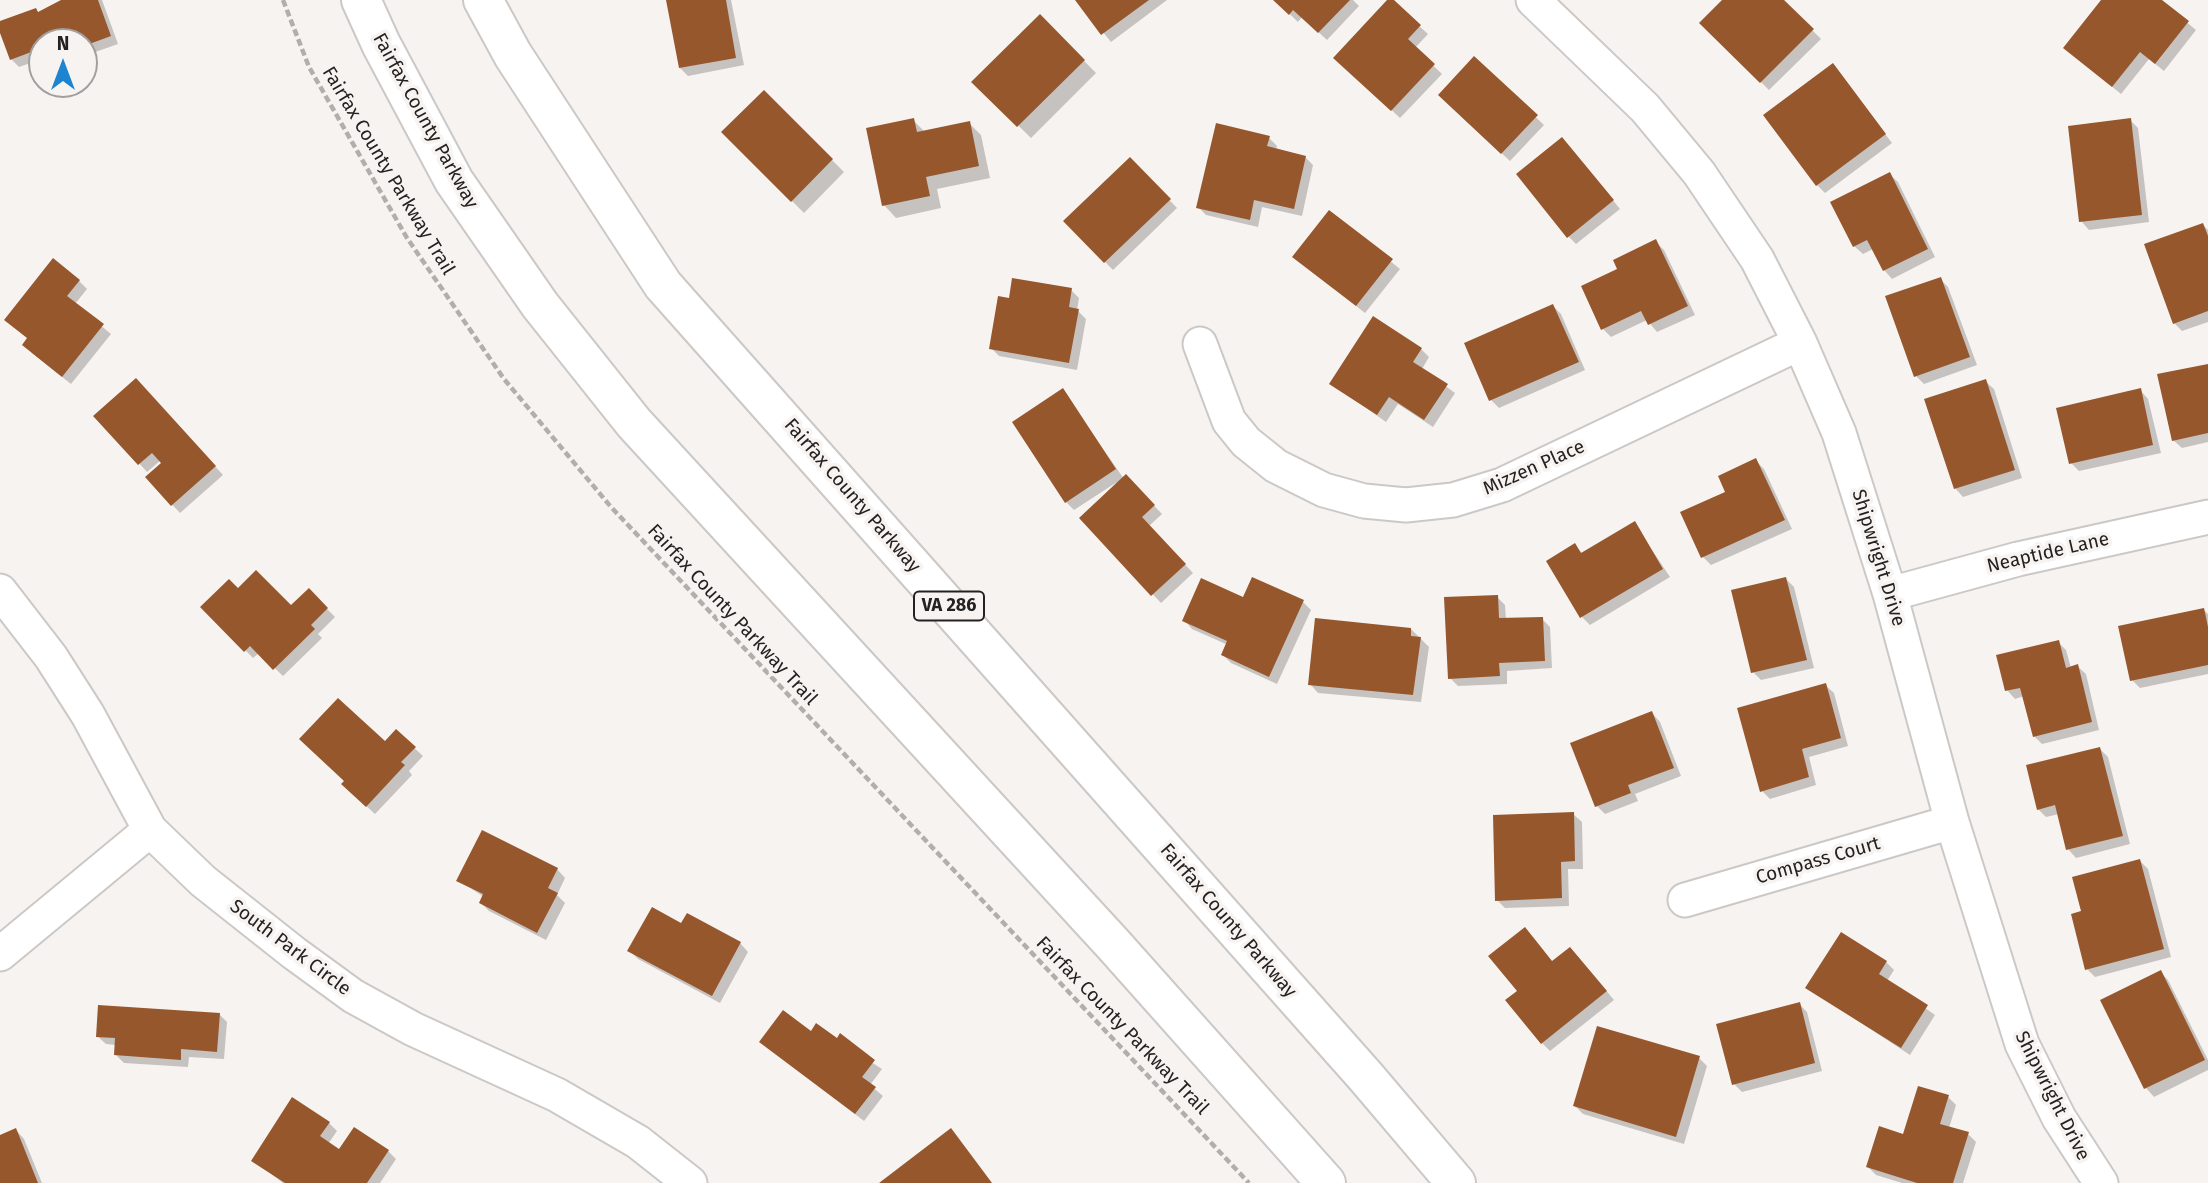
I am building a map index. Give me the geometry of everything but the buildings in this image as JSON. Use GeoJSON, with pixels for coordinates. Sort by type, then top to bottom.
{"type":"FeatureCollection","features":[{"type":"Feature","properties":{"kind":"highway","name":"Fairfax County Parkway"},"geometry":{"type":"LineString","coordinates":[[361,0],[381,44],[454,181],[540,305],[634,424],[1113,944],[1326,1183]]}},
{"type":"Feature","properties":{"kind":"highway","name":"Fairfax County Parkway"},"geometry":{"type":"LineString","coordinates":[[483,0],[513,55],[663,285],[1311,1015],[1456,1183]]}},
{"type":"Feature","properties":{"kind":"street","name":"Shipwright Drive"},"geometry":{"type":"LineString","coordinates":[[1533,0],[1645,108],[1699,173],[1757,259],[1800,343],[1839,433],[1890,594],[1952,822],[2022,1044],[2087,1178]]}},
{"type":"Feature","properties":{"kind":"street","name":"Mizzen Place"},"geometry":{"type":"LineString","coordinates":[[1200,344],[1222,410],[1246,442],[1266,458],[1324,490],[1364,502],[1406,505],[1453,500],[1502,485],[1800,343]]}},
{"type":"Feature","properties":{"kind":"street","name":"Neaptide Lane"},"geometry":{"type":"LineString","coordinates":[[1890,594],[2018,559],[2208,517]]}},
{"type":"Feature","properties":{"kind":"street","name":"South Park Circle"},"geometry":{"type":"LineString","coordinates":[[0,591],[51,657],[88,715],[150,830],[203,881],[353,996],[413,1029],[557,1095],[638,1142],[690,1183]]}},
{"type":"Feature","properties":{"kind":"street","name":"Compass Court"},"geometry":{"type":"LineString","coordinates":[[1685,900],[1952,822]]}},
{"type":"Feature","properties":{"kind":"street"},"geometry":{"type":"LineString","coordinates":[[0,954],[150,830]]}},
{"type":"Feature","properties":{"kind":"path","name":"Fairfax County Parkway Trail"},"geometry":{"type":"LineString","coordinates":[[283,0],[309,67],[407,238],[504,379],[611,507],[1249,1183]]}}]}
